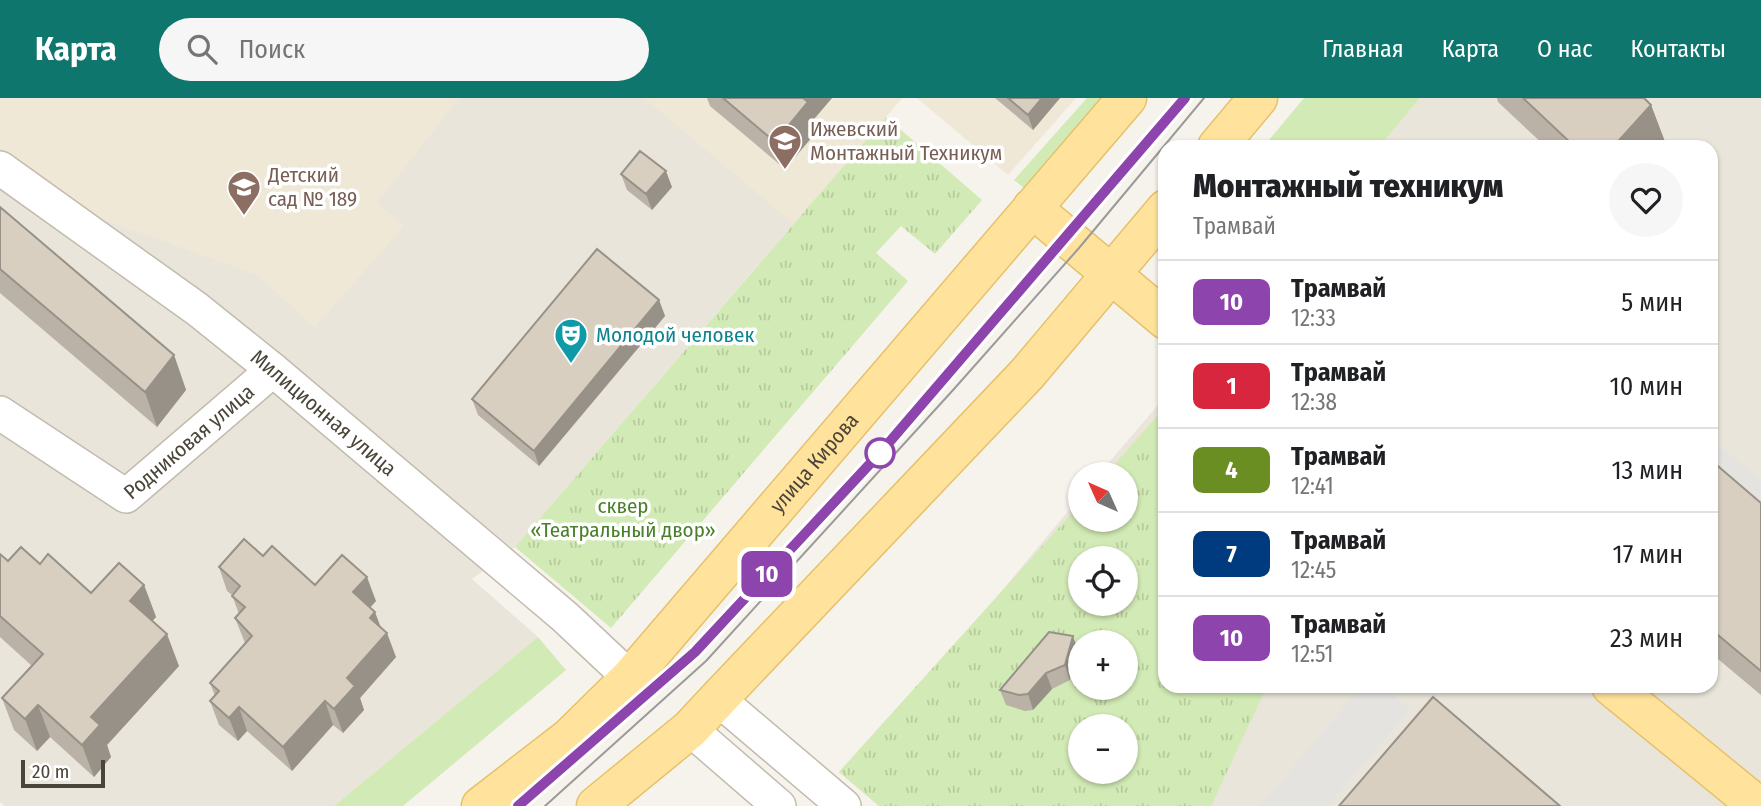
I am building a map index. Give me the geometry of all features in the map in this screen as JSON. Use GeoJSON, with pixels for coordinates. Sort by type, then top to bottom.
{"type":"FeatureCollection","features":[{"type":"Feature","properties":{"kind":"main road","name":"улица Кирова"},"geometry":{"type":"LineString","coordinates":[[481,806],[569,738],[630,678],[1127,98]]}},
{"type":"Feature","properties":{"kind":"main road"},"geometry":{"type":"LineString","coordinates":[[1223,140],[1258,98]]}},
{"type":"Feature","properties":{"kind":"main road"},"geometry":{"type":"LineString","coordinates":[[1032,208],[1158,313]]}},
{"type":"Feature","properties":{"kind":"main road"},"geometry":{"type":"LineString","coordinates":[[596,806],[690,729],[1027,374],[1158,219]]}},
{"type":"Feature","properties":{"kind":"main road"},"geometry":{"type":"LineString","coordinates":[[1620,693],[1758,806]]}},
{"type":"Feature","properties":{"kind":"street","name":"Милиционная улица"},"geometry":{"type":"LineString","coordinates":[[0,168],[198,309],[565,617],[630,678]]}},
{"type":"Feature","properties":{"kind":"street","name":"Родниковая улица"},"geometry":{"type":"LineString","coordinates":[[0,412],[127,496],[273,370]]}},
{"type":"Feature","properties":{"kind":"street"},"geometry":{"type":"LineString","coordinates":[[718,699],[844,806]]}},
{"type":"Feature","properties":{"kind":"street"},"geometry":{"type":"LineString","coordinates":[[690,729],[779,806]]}},
{"type":"Feature","properties":{"kind":"shaded area"},"geometry":{"type":"Polygon","coordinates":[[[0,98],[902,98],[515,547],[472,579],[538,637],[334,806],[5,806],[0,802],[0,98]]]}},
{"type":"Feature","properties":{"kind":"shaded area","name":"Детский сад № 189"},"geometry":{"type":"Polygon","coordinates":[[[0,98],[459,98],[377,203],[404,226],[315,327],[257,275],[69,207],[0,156],[0,98]]]}},
{"type":"Feature","properties":{"kind":"shaded area","name":"Ижевский Монтажный Техникум"},"geometry":{"type":"Polygon","coordinates":[[[644,98],[902,98],[794,224],[644,98]]]}},
{"type":"Feature","properties":{"kind":"shaded area"},"geometry":{"type":"Polygon","coordinates":[[[917,98],[1076,98],[1008,175],[917,98]]]}},
{"type":"Feature","properties":{"kind":"shaded area"},"geometry":{"type":"Polygon","coordinates":[[[1420,98],[1761,98],[1761,806],[879,806],[839,772],[985,611],[1068,511],[1068,532],[1138,532],[1138,462],[1109,462],[1158,405],[1158,693],[1718,693],[1718,140],[1385,140],[1420,98]]]}},
{"type":"Feature","properties":{"kind":"shaded area"},"geometry":{"type":"Polygon","coordinates":[[[1718,444],[1761,480],[1761,508],[1718,472],[1718,444]]]}},
{"type":"Feature","properties":{"kind":"shaded area"},"geometry":{"type":"Polygon","coordinates":[[[1356,693],[1391,693],[1410,709],[1328,806],[1260,806],[1356,693]]]}},
{"type":"Feature","properties":{"kind":"green space"},"geometry":{"type":"Polygon","coordinates":[[[1087,98],[1108,98],[1024,188],[1014,180],[1087,98]]]}},
{"type":"Feature","properties":{"kind":"green space"},"geometry":{"type":"Polygon","coordinates":[[[1304,98],[1420,98],[1385,140],[1269,140],[1304,98]]]}},
{"type":"Feature","properties":{"kind":"green space","name":"сквер «Театральный двор»"},"geometry":{"type":"Polygon","coordinates":[[[886,117],[982,200],[935,254],[901,226],[876,253],[908,281],[611,628],[515,547],[886,117]]]}},
{"type":"Feature","properties":{"kind":"green space"},"geometry":{"type":"Polygon","coordinates":[[[1158,415],[1158,693],[1264,693],[1211,806],[879,806],[839,772],[1068,517],[1068,532],[1138,532],[1138,462],[1117,462],[1158,415]]]}},
{"type":"Feature","properties":{"kind":"green space"},"geometry":{"type":"Polygon","coordinates":[[[538,637],[566,670],[403,806],[334,806],[538,637]]]}},
{"type":"Feature","properties":{"kind":"building"},"geometry":{"type":"Polygon","coordinates":[[[723,98],[803,98],[808,102],[775,142],[723,98]]]}},
{"type":"Feature","properties":{"kind":"building"},"geometry":{"type":"Polygon","coordinates":[[[1008,98],[1042,98],[1028,115],[1008,98]]]}},
{"type":"Feature","properties":{"kind":"building"},"geometry":{"type":"Polygon","coordinates":[[[1523,98],[1644,98],[1651,105],[1619,140],[1568,140],[1523,98]]]}},
{"type":"Feature","properties":{"kind":"building"},"geometry":{"type":"Polygon","coordinates":[[[640,151],[666,171],[646,194],[621,174],[640,151]]]}},
{"type":"Feature","properties":{"kind":"building"},"geometry":{"type":"Polygon","coordinates":[[[0,207],[174,355],[145,392],[0,269],[0,207]]]}},
{"type":"Feature","properties":{"kind":"building","name":"Молодой человек"},"geometry":{"type":"Polygon","coordinates":[[[597,249],[659,300],[534,451],[472,399],[597,249]]]}},
{"type":"Feature","properties":{"kind":"building"},"geometry":{"type":"Polygon","coordinates":[[[1718,466],[1761,503],[1761,671],[1718,635],[1718,466]]]}},
{"type":"Feature","properties":{"kind":"building"},"geometry":{"type":"Polygon","coordinates":[[[244,539],[263,556],[272,546],[315,585],[342,555],[367,577],[353,592],[375,612],[370,618],[387,633],[347,678],[355,686],[334,709],[325,701],[283,747],[239,707],[229,718],[210,701],[219,691],[210,683],[252,636],[235,618],[245,607],[232,596],[240,586],[219,567],[244,539]]]}},
{"type":"Feature","properties":{"kind":"building"},"geometry":{"type":"Polygon","coordinates":[[[21,547],[40,564],[48,554],[91,593],[119,563],[144,585],[130,601],[167,634],[91,717],[100,725],[82,745],[38,705],[25,719],[2,698],[43,654],[0,616],[0,554],[8,561],[21,547]]]}},
{"type":"Feature","properties":{"kind":"building"},"geometry":{"type":"Polygon","coordinates":[[[1049,632],[1068,635],[1065,665],[1046,673],[1028,694],[1019,695],[1000,690],[1049,632]]]}},
{"type":"Feature","properties":{"kind":"building"},"geometry":{"type":"Polygon","coordinates":[[[1433,697],[1560,806],[1339,806],[1433,697]]]}},
{"type":"Feature","properties":{"kind":"tram line"},"geometry":{"type":"LineString","coordinates":[[518,806],[695,652],[880,453],[1185,98]]}},
{"type":"Feature","properties":{"kind":"tram line","name":"10"},"geometry":{"type":"LineString","coordinates":[[518,806],[695,652],[880,453],[1185,98]]}},
{"type":"Feature","properties":{"kind":"tram line"},"geometry":{"type":"LineString","coordinates":[[1169,140],[1204,98]]}},
{"type":"Feature","properties":{"kind":"tram line"},"geometry":{"type":"LineString","coordinates":[[545,806],[706,661],[954,389],[1079,248],[1158,153]]}},
{"type":"Feature","properties":{"kind":"place","name":"Ижевский Монтажный Техникум"},"geometry":{"type":"Point","coordinates":[785,171]}},
{"type":"Feature","properties":{"kind":"place","name":"Детский сад № 189"},"geometry":{"type":"Point","coordinates":[244,217]}},
{"type":"Feature","properties":{"kind":"place","name":"Молодой человек"},"geometry":{"type":"Point","coordinates":[571,365]}}]}
